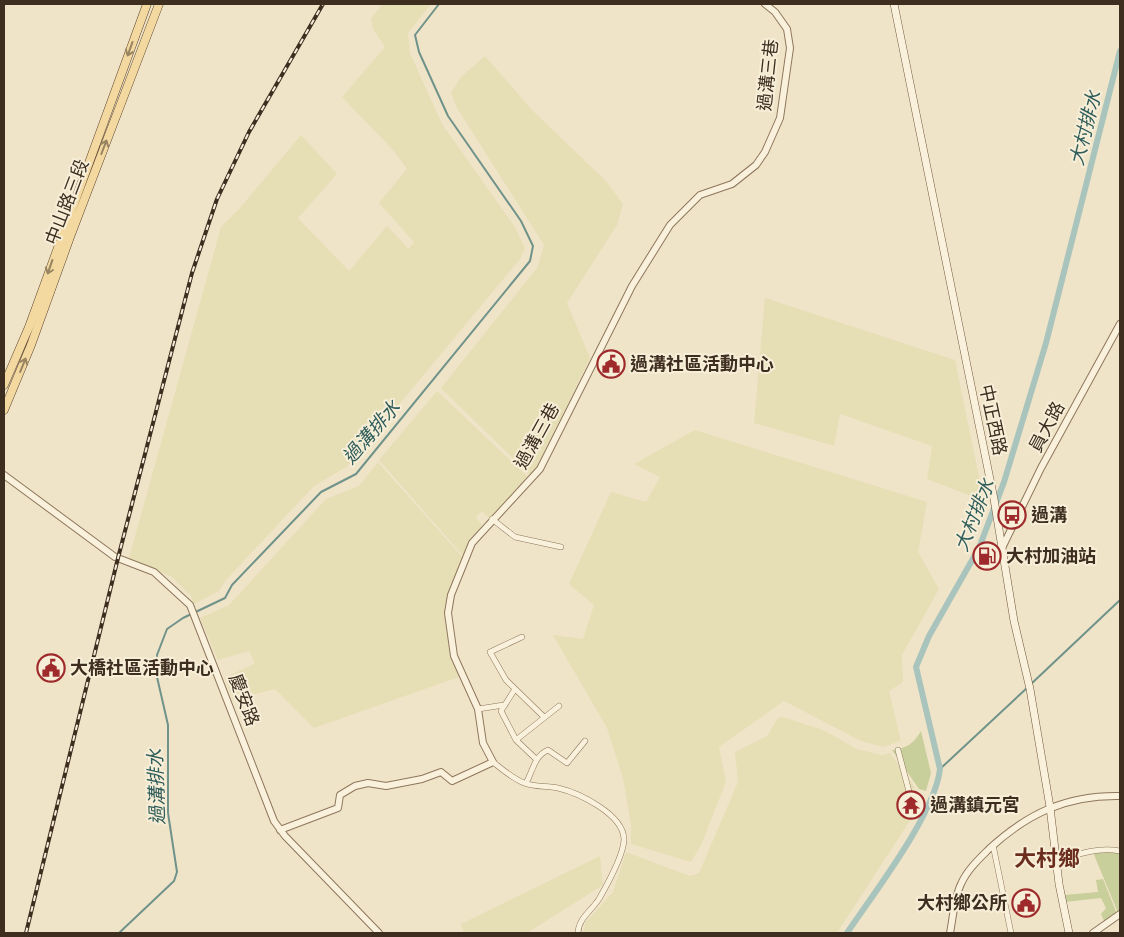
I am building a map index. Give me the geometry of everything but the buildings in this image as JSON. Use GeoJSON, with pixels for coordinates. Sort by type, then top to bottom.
{"type":"FeatureCollection","features":[{"type":"Feature","properties":{"kind":"main road","name":"中山路三段"},"geometry":{"type":"LineString","coordinates":[[4,384],[29,327],[147,4]]}},
{"type":"Feature","properties":{"kind":"main road","name":"中山路三段"},"geometry":{"type":"LineString","coordinates":[[4,410],[31,345],[159,4]]}},
{"type":"Feature","properties":{"kind":"main road","name":"中正西路"},"geometry":{"type":"LineString","coordinates":[[894,4],[1003,546],[1014,621],[1030,689],[1069,933]]}},
{"type":"Feature","properties":{"kind":"street","name":"過溝三巷"},"geometry":{"type":"LineString","coordinates":[[578,933],[578,926],[599,899],[622,851],[624,838],[616,820],[581,795],[526,783],[509,775],[493,762],[483,743],[478,709],[458,668],[448,613],[451,595],[472,543],[540,469],[632,286],[670,225],[700,195],[732,184],[756,165],[765,152],[780,118],[790,48],[787,30],[775,12],[766,4]]}},
{"type":"Feature","properties":{"kind":"street","name":"員大路"},"geometry":{"type":"LineString","coordinates":[[1003,546],[1041,468],[1120,324]]}},
{"type":"Feature","properties":{"kind":"street","name":"慶安路"},"geometry":{"type":"LineString","coordinates":[[4,475],[115,557],[154,572],[190,605],[274,821],[280,830],[378,933]]}},
{"type":"Feature","properties":{"kind":"street"},"geometry":{"type":"LineString","coordinates":[[492,520],[515,537],[561,547]]}},
{"type":"Feature","properties":{"kind":"street"},"geometry":{"type":"LineString","coordinates":[[522,637],[490,652],[506,680],[544,717]]}},
{"type":"Feature","properties":{"kind":"street"},"geometry":{"type":"LineString","coordinates":[[515,689],[501,711],[516,740],[536,759]]}},
{"type":"Feature","properties":{"kind":"street"},"geometry":{"type":"LineString","coordinates":[[478,709],[504,705]]}},
{"type":"Feature","properties":{"kind":"street"},"geometry":{"type":"LineString","coordinates":[[516,740],[559,706]]}},
{"type":"Feature","properties":{"kind":"street"},"geometry":{"type":"LineString","coordinates":[[526,783],[536,759],[542,753],[548,750],[567,762],[585,740]]}},
{"type":"Feature","properties":{"kind":"street"},"geometry":{"type":"LineString","coordinates":[[898,750],[911,798]]}},
{"type":"Feature","properties":{"kind":"street"},"geometry":{"type":"LineString","coordinates":[[280,830],[338,808],[340,795],[355,786],[368,782],[386,786],[422,779],[441,772],[452,781],[493,762]]}},
{"type":"Feature","properties":{"kind":"street"},"geometry":{"type":"LineString","coordinates":[[950,933],[960,885],[975,862],[1011,829],[1050,807],[1084,797],[1120,796]]}},
{"type":"Feature","properties":{"kind":"street"},"geometry":{"type":"LineString","coordinates":[[993,845],[1011,933]]}},
{"type":"Feature","properties":{"kind":"street"},"geometry":{"type":"LineString","coordinates":[[1056,861],[1092,850],[1106,848],[1120,851]]}},
{"type":"Feature","properties":{"kind":"street"},"geometry":{"type":"LineString","coordinates":[[1093,933],[1120,914]]}},
{"type":"Feature","properties":{"kind":"shaded area"},"geometry":{"type":"Polygon","coordinates":[[[382,4],[431,4],[408,33],[410,53],[442,124],[515,227],[525,248],[520,259],[348,466],[314,486],[226,580],[219,591],[194,604],[191,596],[172,577],[129,558],[221,227],[240,208],[301,135],[337,174],[298,218],[349,271],[387,226],[409,249],[414,242],[379,203],[407,169],[394,151],[342,97],[385,47],[373,29],[371,19],[382,4]]]}},
{"type":"Feature","properties":{"kind":"shaded area"},"geometry":{"type":"Polygon","coordinates":[[[485,56],[533,111],[606,181],[623,204],[617,225],[567,303],[590,358],[538,468],[531,476],[441,388],[537,268],[544,245],[457,108],[451,93],[460,78],[485,56]]]}},
{"type":"Feature","properties":{"kind":"shaded area"},"geometry":{"type":"Polygon","coordinates":[[[765,298],[955,360],[984,501],[927,479],[932,446],[840,414],[834,446],[754,423],[765,298]]]}},
{"type":"Feature","properties":{"kind":"shaded area"},"geometry":{"type":"Polygon","coordinates":[[[437,391],[529,478],[489,518],[482,511],[476,517],[482,525],[465,558],[379,460],[437,391]]]}},
{"type":"Feature","properties":{"kind":"shaded area"},"geometry":{"type":"Polygon","coordinates":[[[695,430],[927,502],[918,552],[939,589],[902,655],[903,682],[889,691],[901,741],[883,747],[861,741],[784,701],[719,747],[726,782],[701,845],[691,862],[631,844],[631,825],[623,778],[607,728],[553,635],[583,639],[594,605],[569,584],[611,492],[646,502],[660,477],[634,464],[695,430]]]}},
{"type":"Feature","properties":{"kind":"shaded area"},"geometry":{"type":"Polygon","coordinates":[[[378,462],[464,559],[458,571],[450,615],[459,677],[314,728],[275,689],[233,700],[225,678],[255,663],[249,651],[218,660],[200,618],[229,605],[326,499],[359,486],[378,462]]]}},
{"type":"Feature","properties":{"kind":"shaded area"},"geometry":{"type":"Polygon","coordinates":[[[783,717],[823,730],[857,749],[882,755],[890,753],[915,788],[907,792],[913,804],[918,808],[837,933],[583,933],[585,923],[613,892],[626,852],[690,876],[699,873],[738,782],[735,752],[767,736],[778,718],[783,717]]]}},
{"type":"Feature","properties":{"kind":"shaded area"},"geometry":{"type":"Polygon","coordinates":[[[600,856],[603,885],[527,933],[464,933],[461,924],[600,856]]]}},
{"type":"Feature","properties":{"kind":"green space"},"geometry":{"type":"Polygon","coordinates":[[[921,731],[931,773],[926,791],[919,789],[892,750],[909,745],[921,731]]]}},
{"type":"Feature","properties":{"kind":"green space"},"geometry":{"type":"Polygon","coordinates":[[[1092,850],[1120,851],[1119,915],[1092,850]]]}},
{"type":"Feature","properties":{"kind":"green space"},"geometry":{"type":"Polygon","coordinates":[[[1103,879],[1117,914],[1105,923],[1101,914],[1106,908],[1101,898],[1065,902],[1064,895],[1098,892],[1096,880],[1103,879]]]}},
{"type":"Feature","properties":{"kind":"waterway","name":"過溝排水"},"geometry":{"type":"LineString","coordinates":[[119,933],[174,881],[177,872],[168,813],[168,725],[157,677],[157,655],[167,629],[183,618],[225,598],[232,585],[321,492],[356,474],[530,261],[533,246],[521,221],[448,116],[419,52],[415,35],[439,4]]}},
{"type":"Feature","properties":{"kind":"waterway","name":"大村排水"},"geometry":{"type":"LineString","coordinates":[[847,933],[902,853],[927,808],[936,787],[940,769],[916,667],[929,636],[979,548],[1004,482],[1046,343],[1120,51]]}},
{"type":"Feature","properties":{"kind":"waterway"},"geometry":{"type":"LineString","coordinates":[[1031,684],[1120,600]]}},
{"type":"Feature","properties":{"kind":"waterway"},"geometry":{"type":"LineString","coordinates":[[940,769],[1028,687]]}},
{"type":"Feature","properties":{"kind":"railway"},"geometry":{"type":"LineString","coordinates":[[26,933],[118,558],[192,273],[217,199],[249,132],[323,4]]}},
{"type":"Feature","properties":{"kind":"place","name":"過溝社區活動中心"},"geometry":{"type":"Point","coordinates":[611,364]}},
{"type":"Feature","properties":{"kind":"place","name":"過溝"},"geometry":{"type":"Point","coordinates":[1012,515]}},
{"type":"Feature","properties":{"kind":"place","name":"大村加油站"},"geometry":{"type":"Point","coordinates":[987,556]}},
{"type":"Feature","properties":{"kind":"place","name":"大橋社區活動中心"},"geometry":{"type":"Point","coordinates":[51,668]}},
{"type":"Feature","properties":{"kind":"place","name":"過溝鎮元宮"},"geometry":{"type":"Point","coordinates":[911,805]}},
{"type":"Feature","properties":{"kind":"place","name":"大村鄉公所"},"geometry":{"type":"Point","coordinates":[1026,903]}},
{"type":"Feature","properties":{"kind":"district","name":"大村鄉"},"geometry":{"type":"Point","coordinates":[1047,858]}}]}
